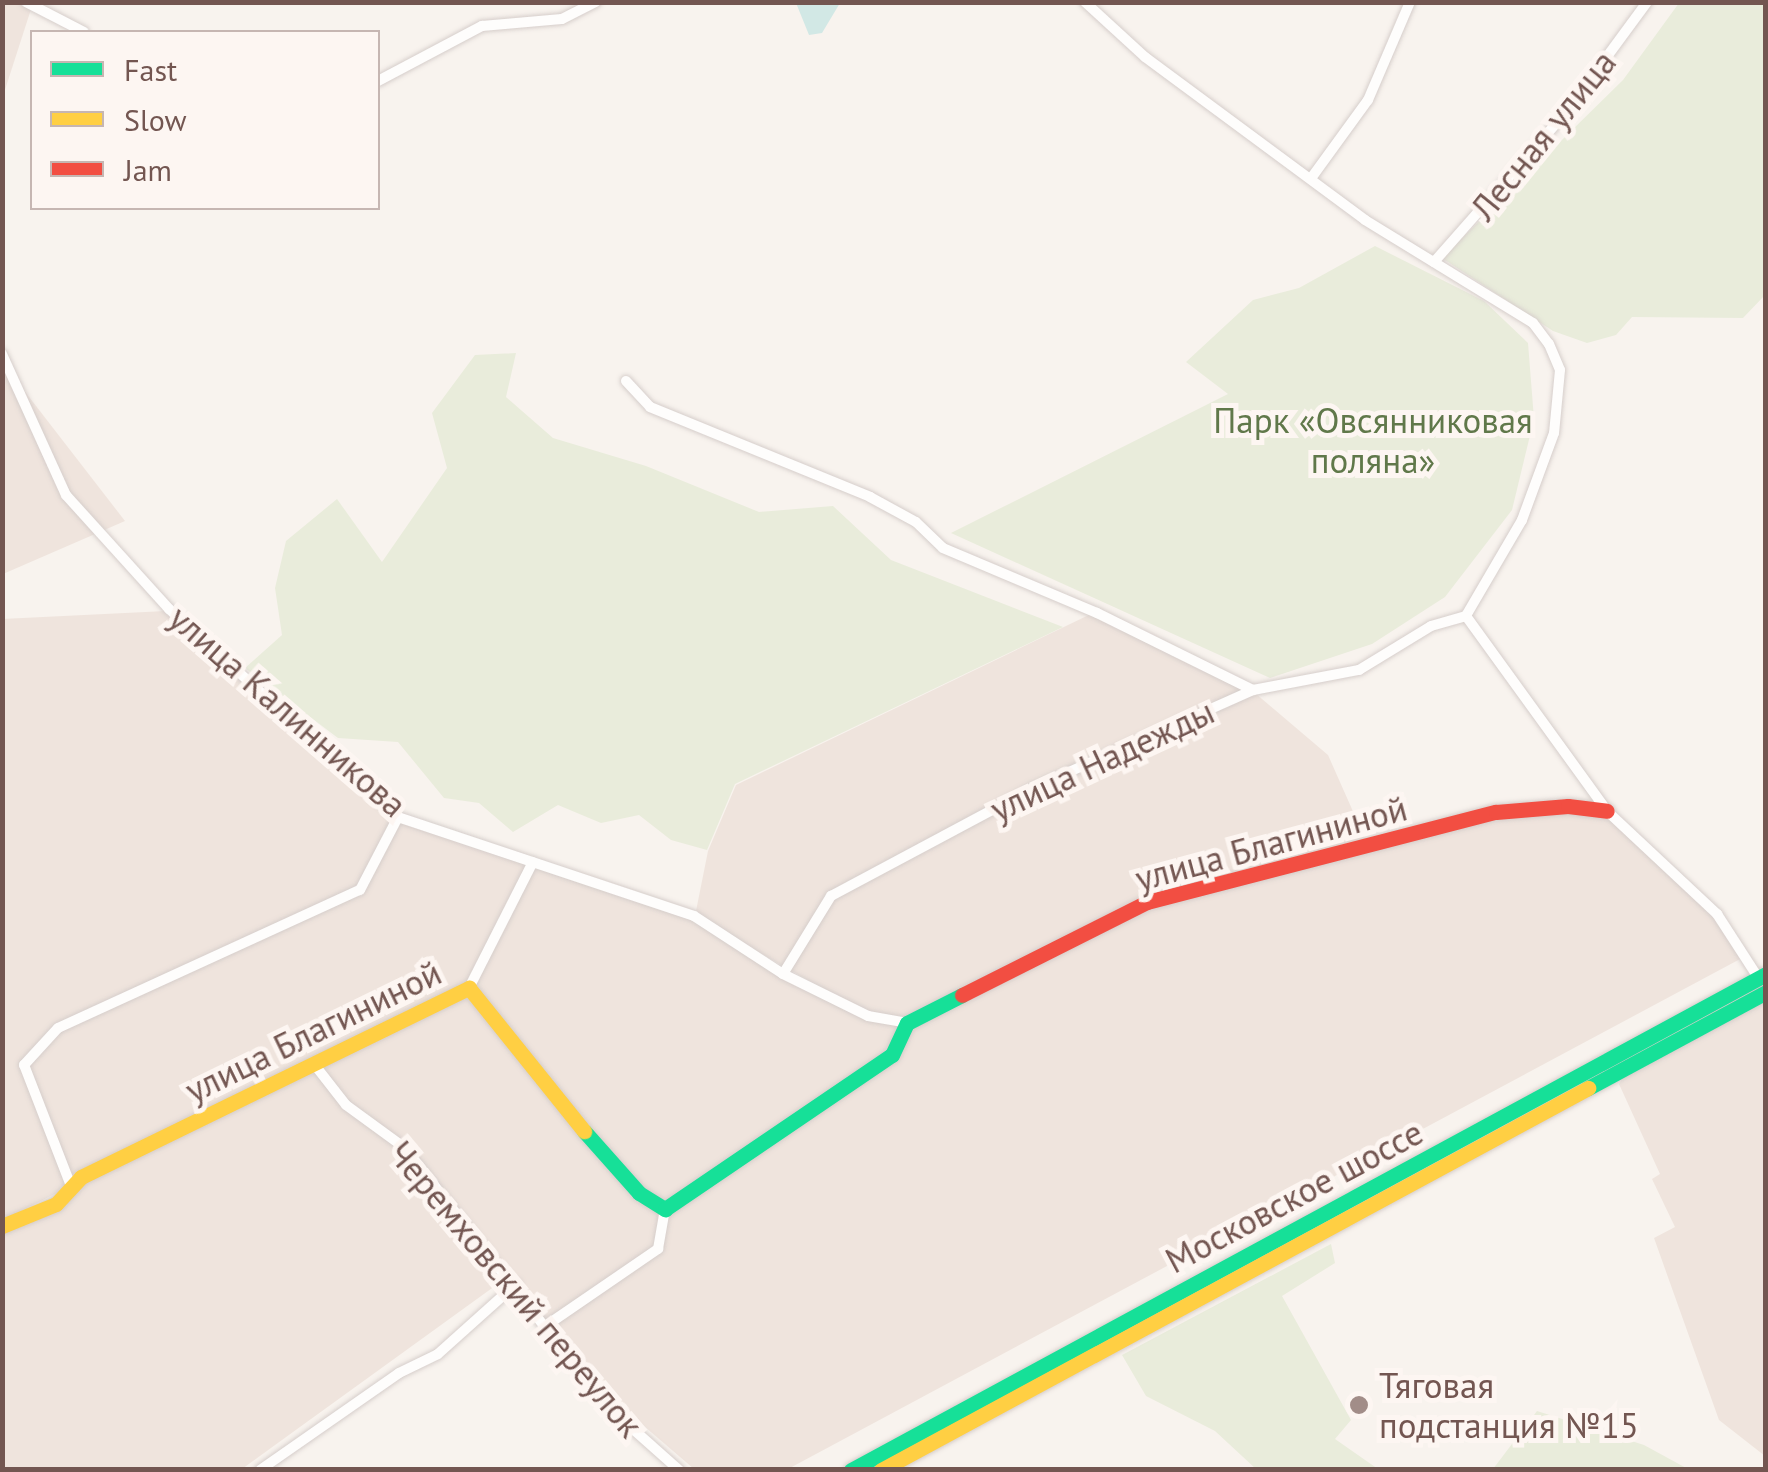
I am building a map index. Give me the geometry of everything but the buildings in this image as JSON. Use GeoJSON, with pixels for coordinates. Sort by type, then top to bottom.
{"type":"FeatureCollection","features":[{"type":"Feature","properties":{"kind":"main road","name":"улица Благининой"},"geometry":{"type":"LineString","coordinates":[[2,1226],[56,1204],[71,1186],[469,988],[606,1158],[665,1209],[892,1055],[908,1024],[1147,902],[1496,812],[1568,806],[1607,811]]}},
{"type":"Feature","properties":{"kind":"main road","name":"Московское шоссе"},"geometry":{"type":"LineString","coordinates":[[851,1470],[1764,983]]}},
{"type":"Feature","properties":{"kind":"main road","name":"Московское шоссе"},"geometry":{"type":"LineString","coordinates":[[881,1470],[1764,983]]}},
{"type":"Feature","properties":{"kind":"street"},"geometry":{"type":"LineString","coordinates":[[26,2],[80,30]]}},
{"type":"Feature","properties":{"kind":"street"},"geometry":{"type":"LineString","coordinates":[[380,80],[482,26],[562,19],[596,2]]}},
{"type":"Feature","properties":{"kind":"street"},"geometry":{"type":"LineString","coordinates":[[1085,2],[1144,57],[1312,177],[1365,220],[1533,323],[1560,370],[1554,433],[1531,501],[1466,616],[1607,811],[1718,914],[1764,983]]}},
{"type":"Feature","properties":{"kind":"street"},"geometry":{"type":"LineString","coordinates":[[1312,177],[1368,100],[1410,2]]}},
{"type":"Feature","properties":{"kind":"street","name":"Лесная улица"},"geometry":{"type":"LineString","coordinates":[[1434,262],[1509,182],[1646,2]]}},
{"type":"Feature","properties":{"kind":"street","name":"улица Калинникова"},"geometry":{"type":"LineString","coordinates":[[2,354],[66,495],[169,609],[398,817],[694,916],[783,974],[868,1016],[908,1024]]}},
{"type":"Feature","properties":{"kind":"street"},"geometry":{"type":"LineString","coordinates":[[626,381],[650,406],[870,497],[916,522],[943,548],[1097,613],[1253,690]]}},
{"type":"Feature","properties":{"kind":"street","name":"улица Надежды"},"geometry":{"type":"LineString","coordinates":[[783,974],[831,896],[1033,788],[1253,690],[1359,670],[1431,626],[1466,616]]}},
{"type":"Feature","properties":{"kind":"street"},"geometry":{"type":"LineString","coordinates":[[71,1186],[24,1065],[58,1028],[360,890],[398,817]]}},
{"type":"Feature","properties":{"kind":"street"},"geometry":{"type":"LineString","coordinates":[[469,988],[533,862]]}},
{"type":"Feature","properties":{"kind":"street","name":"Черемховский переулок"},"geometry":{"type":"LineString","coordinates":[[314,1064],[346,1105],[405,1148],[516,1284],[606,1404],[679,1470]]}},
{"type":"Feature","properties":{"kind":"street"},"geometry":{"type":"LineString","coordinates":[[547,1325],[658,1249],[665,1209]]}},
{"type":"Feature","properties":{"kind":"street"},"geometry":{"type":"LineString","coordinates":[[260,1470],[399,1373],[438,1354],[516,1284]]}},
{"type":"Feature","properties":{"kind":"shaded area"},"geometry":{"type":"Polygon","coordinates":[[[3,3],[33,3],[3,96],[3,3]]]}},
{"type":"Feature","properties":{"kind":"shaded area"},"geometry":{"type":"Polygon","coordinates":[[[796,3],[840,3],[822,33],[809,35],[796,3]]]}},
{"type":"Feature","properties":{"kind":"shaded area"},"geometry":{"type":"Polygon","coordinates":[[[2,362],[125,521],[3,574],[2,574],[2,362]]]}},
{"type":"Feature","properties":{"kind":"shaded area"},"geometry":{"type":"Polygon","coordinates":[[[166,611],[400,821],[531,863],[466,986],[3,1220],[2,619],[166,611]]]}},
{"type":"Feature","properties":{"kind":"shaded area"},"geometry":{"type":"Polygon","coordinates":[[[1093,613],[1255,693],[1328,755],[1367,843],[1143,898],[906,1022],[868,1014],[695,916],[708,851],[736,785],[1093,613]]]}},
{"type":"Feature","properties":{"kind":"shaded area"},"geometry":{"type":"Polygon","coordinates":[[[1497,812],[1606,813],[1717,916],[1742,958],[788,1469],[694,1469],[595,1384],[553,1326],[662,1251],[668,1211],[895,1057],[909,1024],[1148,903],[1497,812]]]}},
{"type":"Feature","properties":{"kind":"shaded area"},"geometry":{"type":"Polygon","coordinates":[[[534,864],[694,919],[868,1018],[905,1025],[891,1052],[665,1205],[656,1248],[543,1325],[506,1278],[242,1469],[3,1469],[2,1226],[473,987],[534,864]]]}},
{"type":"Feature","properties":{"kind":"shaded area"},"geometry":{"type":"Polygon","coordinates":[[[1765,996],[1765,1456],[1719,1420],[1654,1238],[1675,1227],[1652,1179],[1660,1174],[1619,1084],[1627,1071],[1765,996]]]}},
{"type":"Feature","properties":{"kind":"green space","name":"Парк «Овсянниковая поляна»"},"geometry":{"type":"Polygon","coordinates":[[[1679,3],[1765,3],[1765,295],[1743,318],[1632,317],[1616,335],[1587,343],[1553,331],[1442,258],[1623,80],[1679,3]]]}},
{"type":"Feature","properties":{"kind":"green space","name":"Парк «Овсянниковая поляна»"},"geometry":{"type":"Polygon","coordinates":[[[1375,246],[1484,301],[1528,343],[1534,419],[1512,510],[1445,597],[1372,644],[1270,678],[951,533],[1228,394],[1186,362],[1253,300],[1299,288],[1375,246]]]}},
{"type":"Feature","properties":{"kind":"green space"},"geometry":{"type":"Polygon","coordinates":[[[516,353],[506,397],[553,438],[646,466],[759,512],[833,506],[891,560],[1063,627],[735,784],[707,850],[671,840],[639,815],[601,823],[558,805],[513,832],[479,803],[444,798],[398,742],[338,738],[245,668],[282,635],[275,588],[286,541],[337,499],[382,562],[447,468],[432,413],[475,355],[516,353]]]}},
{"type":"Feature","properties":{"kind":"green space"},"geometry":{"type":"Polygon","coordinates":[[[1331,1244],[1335,1263],[1282,1296],[1351,1420],[1335,1439],[1378,1469],[1256,1469],[1215,1431],[1146,1396],[1122,1355],[1331,1244]]]}},
{"type":"Feature","properties":{"kind":"green space"},"geometry":{"type":"Polygon","coordinates":[[[1537,1411],[1644,1445],[1688,1469],[1493,1469],[1537,1411]]]}},
{"type":"Feature","properties":{"kind":"traffic: fast"},"geometry":{"type":"LineString","coordinates":[[851,1470],[1766,974]]}},
{"type":"Feature","properties":{"kind":"traffic: fast"},"geometry":{"type":"LineString","coordinates":[[1588,1088],[1766,992]]}},
{"type":"Feature","properties":{"kind":"traffic: fast"},"geometry":{"type":"LineString","coordinates":[[584,1131],[639,1193],[665,1209],[892,1055],[907,1023],[962,995]]}},
{"type":"Feature","properties":{"kind":"traffic: slow"},"geometry":{"type":"LineString","coordinates":[[2,1226],[56,1204],[81,1177],[469,988],[584,1131]]}},
{"type":"Feature","properties":{"kind":"traffic: slow"},"geometry":{"type":"LineString","coordinates":[[881,1470],[1588,1088]]}},
{"type":"Feature","properties":{"kind":"traffic: jam"},"geometry":{"type":"LineString","coordinates":[[962,995],[1147,902],[1496,812],[1568,806],[1607,811]]}},
{"type":"Feature","properties":{"kind":"place","name":"Тяговая подстанция №15"},"geometry":{"type":"Point","coordinates":[1359,1405]}}]}
